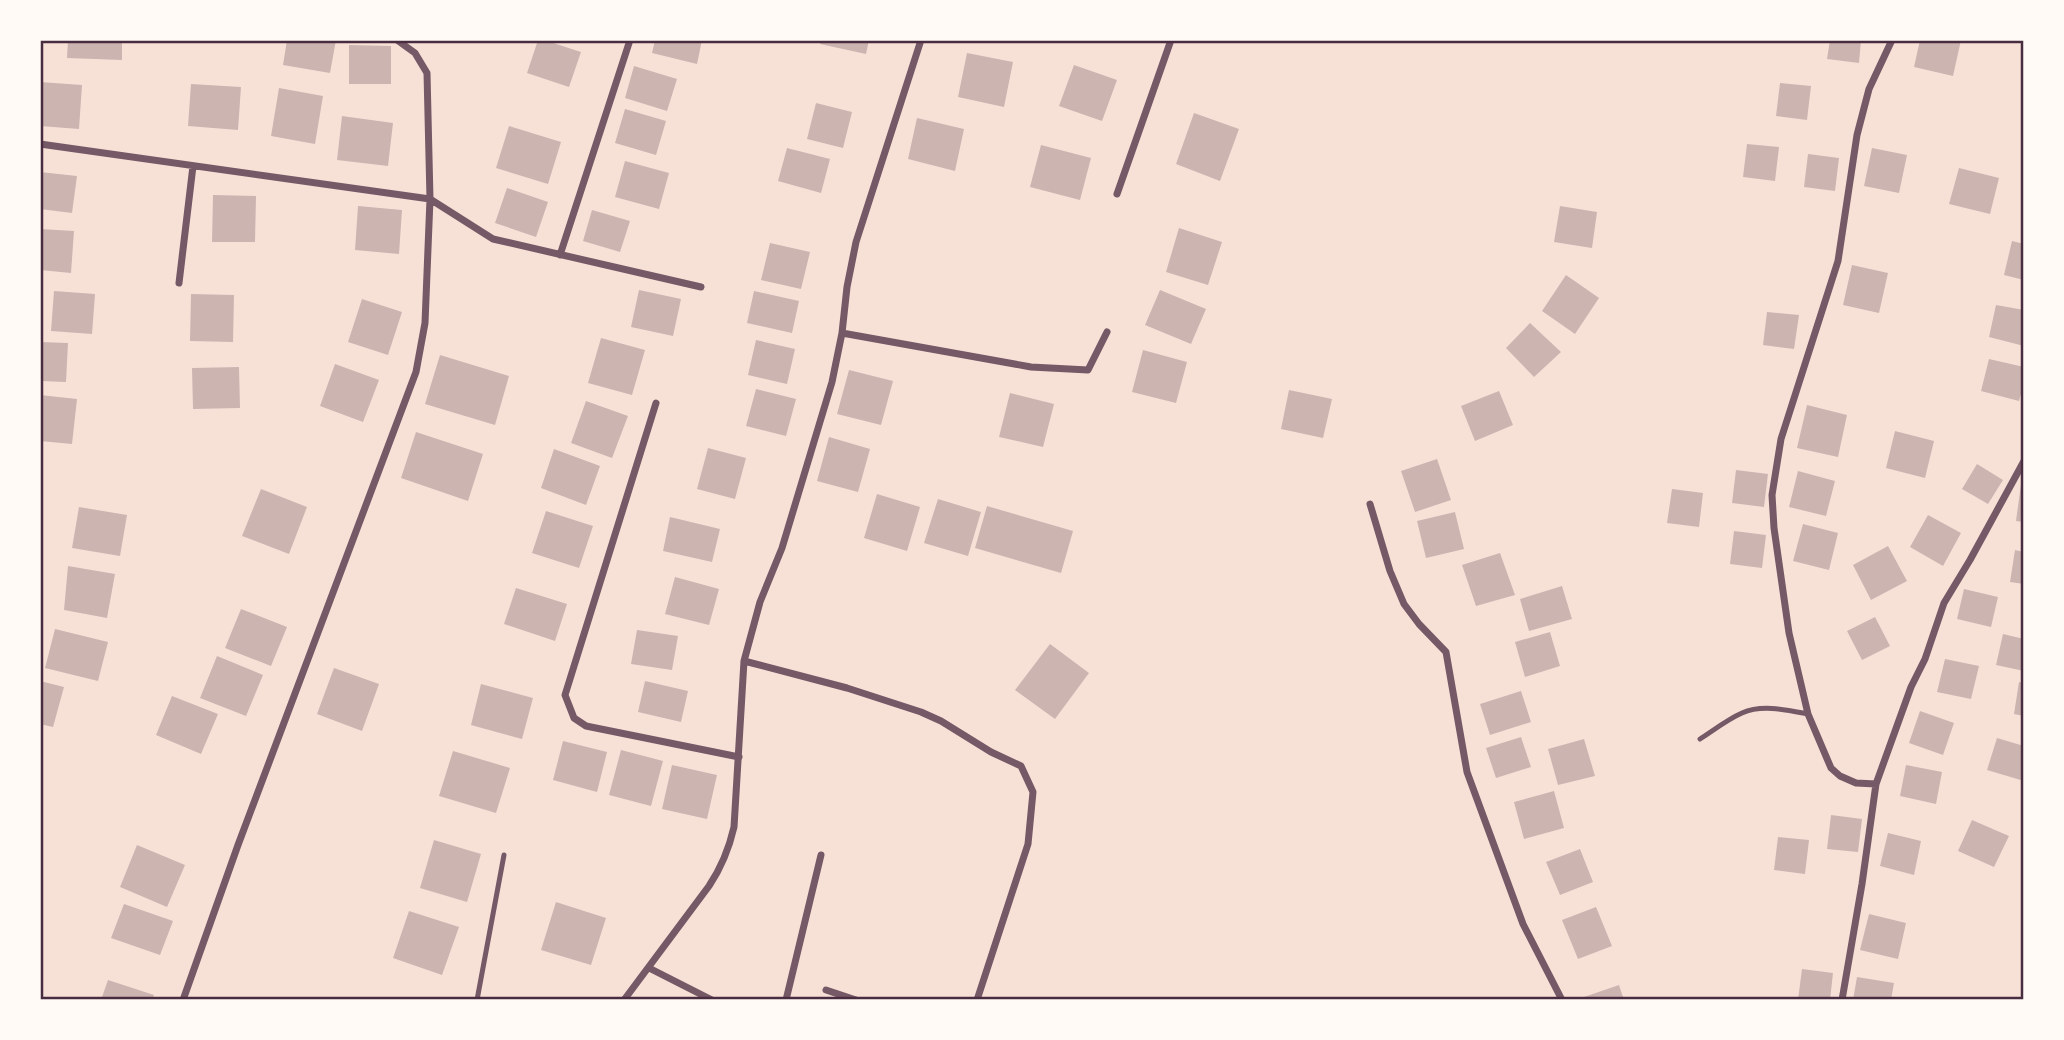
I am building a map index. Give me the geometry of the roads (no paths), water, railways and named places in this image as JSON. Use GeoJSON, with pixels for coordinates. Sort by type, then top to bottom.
{"type":"FeatureCollection","features":[{"type":"Feature","properties":{"kind":"street"},"geometry":{"type":"LineString","coordinates":[[183,1000],[238,845],[416,372],[425,323],[430,199],[427,73],[415,53],[397,40]]}},
{"type":"Feature","properties":{"kind":"street"},"geometry":{"type":"LineString","coordinates":[[560,255],[630,40]]}},
{"type":"Feature","properties":{"kind":"street"},"geometry":{"type":"LineString","coordinates":[[624,1000],[718,873],[730,844],[734,827],[744,661],[760,602],[782,548],[832,382],[856,243],[921,40]]}},
{"type":"Feature","properties":{"kind":"street"},"geometry":{"type":"LineString","coordinates":[[1117,194],[1171,40]]}},
{"type":"Feature","properties":{"kind":"street"},"geometry":{"type":"LineString","coordinates":[[1876,784],[1856,783],[1840,776],[1831,768],[1808,714],[1789,633],[1772,495],[1780,439],[1838,261],[1857,135],[1869,89],[1892,40]]}},
{"type":"Feature","properties":{"kind":"street"},"geometry":{"type":"LineString","coordinates":[[40,144],[430,199],[493,239],[701,287]]}},
{"type":"Feature","properties":{"kind":"street"},"geometry":{"type":"LineString","coordinates":[[179,284],[193,166]]}},
{"type":"Feature","properties":{"kind":"street"},"geometry":{"type":"LineString","coordinates":[[842,333],[1031,368],[1088,370],[1107,332]]}},
{"type":"Feature","properties":{"kind":"street"},"geometry":{"type":"LineString","coordinates":[[656,403],[565,695],[575,718],[586,726],[738,757]]}},
{"type":"Feature","properties":{"kind":"street"},"geometry":{"type":"LineString","coordinates":[[1842,1000],[1876,784],[1944,603],[2024,461]]}},
{"type":"Feature","properties":{"kind":"street"},"geometry":{"type":"LineString","coordinates":[[1370,504],[1390,571],[1404,604],[1446,652],[1467,772],[1523,924],[1562,1000]]}},
{"type":"Feature","properties":{"kind":"street"},"geometry":{"type":"LineString","coordinates":[[744,661],[847,688],[921,712],[1021,766],[1033,792],[1028,844],[978,1000]]}},
{"type":"Feature","properties":{"kind":"street"},"geometry":{"type":"LineString","coordinates":[[786,1000],[821,855]]}},
{"type":"Feature","properties":{"kind":"street"},"geometry":{"type":"LineString","coordinates":[[649,968],[712,1000]]}},
{"type":"Feature","properties":{"kind":"street"},"geometry":{"type":"LineString","coordinates":[[826,990],[856,1000]]}},
{"type":"Feature","properties":{"kind":"lane"},"geometry":{"type":"LineString","coordinates":[[1700,739],[1742,713],[1755,709],[1808,714]]}},
{"type":"Feature","properties":{"kind":"lane"},"geometry":{"type":"LineString","coordinates":[[477,1000],[504,855]]}}]}
